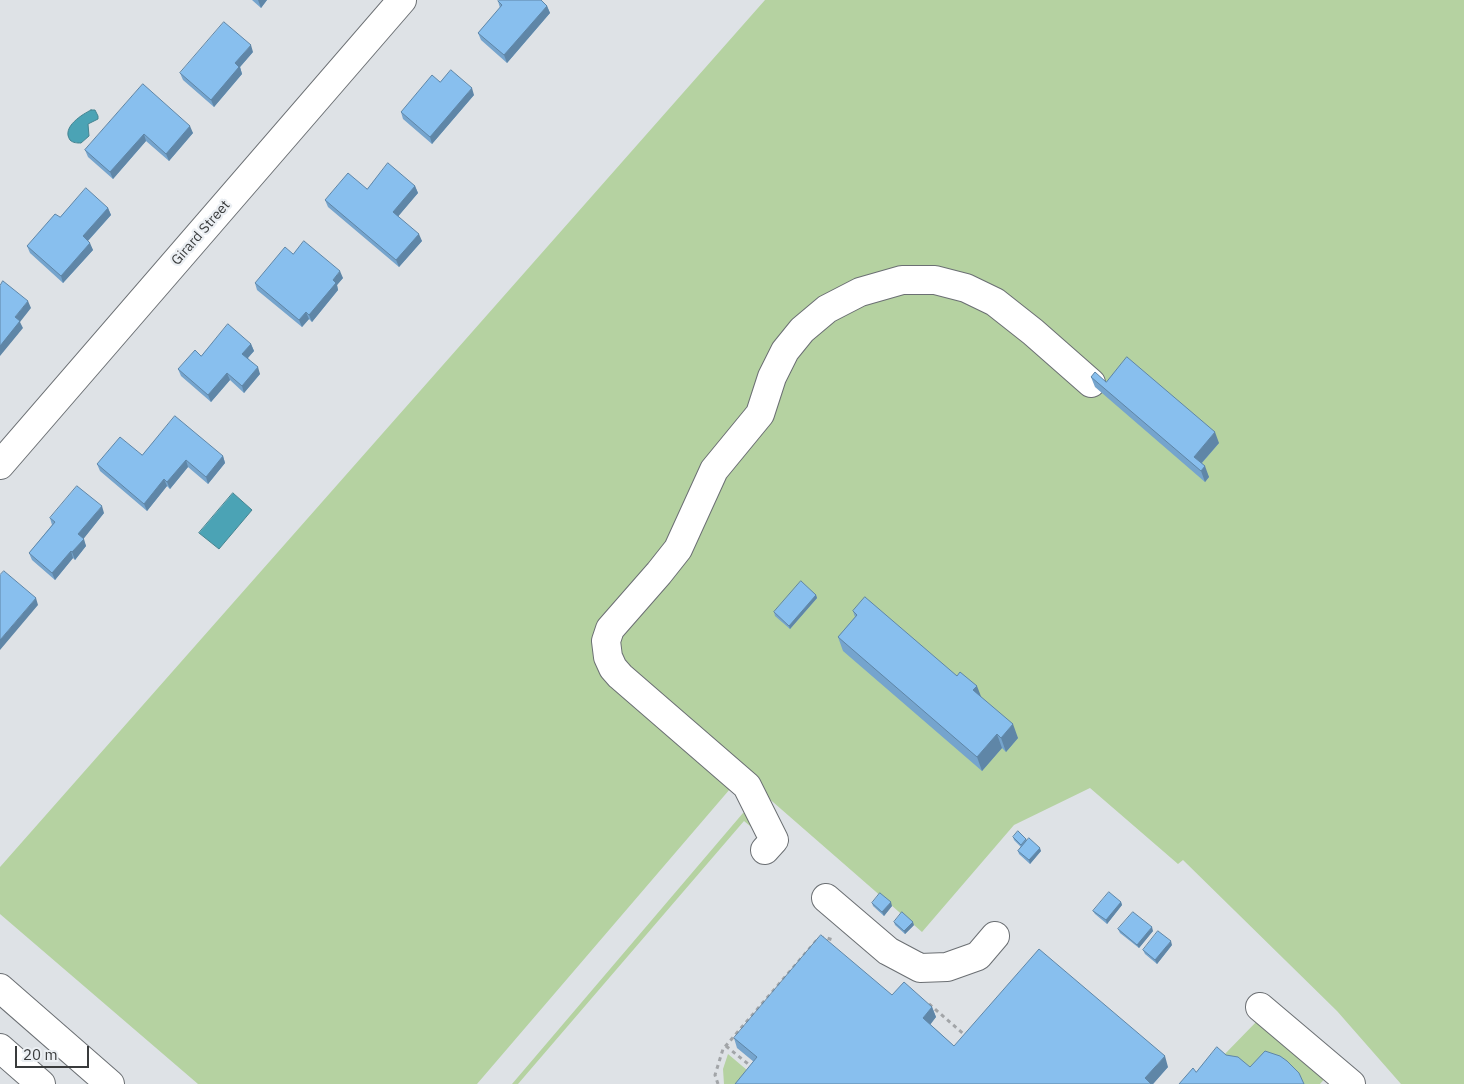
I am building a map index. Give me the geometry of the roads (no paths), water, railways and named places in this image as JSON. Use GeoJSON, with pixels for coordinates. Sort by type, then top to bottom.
{"type":"FeatureCollection","features":[{"type":"Feature","properties":{"kind":"street","name":"Girard Street"},"geometry":{"type":"LineString","coordinates":[[0,466],[402,0]]}},
{"type":"Feature","properties":{"kind":"street"},"geometry":{"type":"LineString","coordinates":[[765,850],[774,840],[746,786],[620,676],[613,668],[608,657],[606,641],[610,629],[678,549],[714,470],[760,414],[772,377],[785,351],[802,330],[827,309],[860,292],[902,280],[935,280],[966,288],[995,302],[1092,383]]}},
{"type":"Feature","properties":{"kind":"street"},"geometry":{"type":"LineString","coordinates":[[826,898],[888,951],[920,968],[947,967],[978,956],[995,936]]}},
{"type":"Feature","properties":{"kind":"street"},"geometry":{"type":"LineString","coordinates":[[0,988],[110,1084]]}},
{"type":"Feature","properties":{"kind":"street"},"geometry":{"type":"LineString","coordinates":[[1260,1006],[1351,1084]]}},
{"type":"Feature","properties":{"kind":"street"},"geometry":{"type":"LineString","coordinates":[[0,1048],[40,1084]]}},
{"type":"Feature","properties":{"kind":"water"},"geometry":{"type":"Polygon","coordinates":[[[91,110],[95,110],[98,119],[88,124],[89,136],[81,143],[71,141],[68,130],[78,118],[91,110]]]}},
{"type":"Feature","properties":{"kind":"water"},"geometry":{"type":"Polygon","coordinates":[[[233,493],[252,510],[219,549],[199,533],[233,493]]]}}]}
